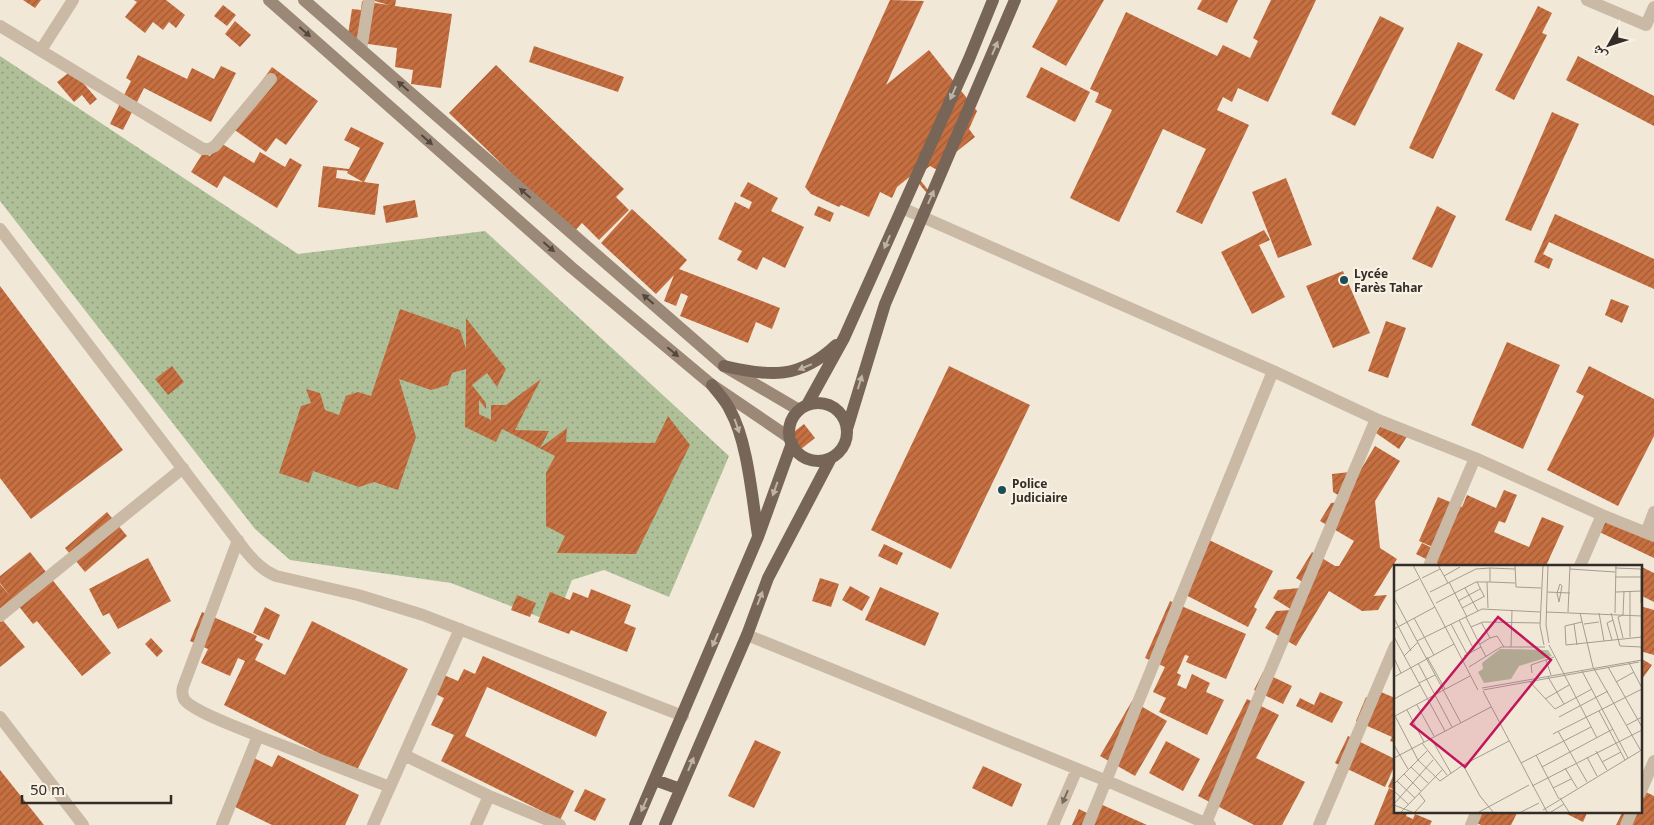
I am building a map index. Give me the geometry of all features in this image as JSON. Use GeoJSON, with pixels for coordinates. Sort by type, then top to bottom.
{"type":"FeatureCollection","features":[{"type":"Feature","properties":{"kind":"main road"},"geometry":{"type":"LineString","coordinates":[[635,825],[758,537],[791,441],[790,428],[793,418],[803,408],[844,338],[969,59],[993,0]]}},
{"type":"Feature","properties":{"kind":"main road"},"geometry":{"type":"LineString","coordinates":[[847,428],[883,311],[1015,0]]}},
{"type":"Feature","properties":{"kind":"main road"},"geometry":{"type":"LineString","coordinates":[[724,366],[750,372],[789,372],[812,364],[826,355],[844,338]]}},
{"type":"Feature","properties":{"kind":"main road"},"geometry":{"type":"LineString","coordinates":[[712,385],[730,410],[738,428],[746,460],[758,537]]}},
{"type":"Feature","properties":{"kind":"main road"},"geometry":{"type":"LineString","coordinates":[[791,441],[797,451],[804,457],[813,461],[822,461],[839,453],[847,438],[845,420],[840,412],[833,407],[816,403],[803,408]]}},
{"type":"Feature","properties":{"kind":"main road"},"geometry":{"type":"LineString","coordinates":[[665,825],[747,635],[768,578],[831,458]]}},
{"type":"Feature","properties":{"kind":"main road"},"geometry":{"type":"LineString","coordinates":[[655,780],[680,789]]}},
{"type":"Feature","properties":{"kind":"street"},"geometry":{"type":"LineString","coordinates":[[41,50],[73,0]]}},
{"type":"Feature","properties":{"kind":"street"},"geometry":{"type":"LineString","coordinates":[[269,0],[571,267],[712,385],[791,441]]}},
{"type":"Feature","properties":{"kind":"street"},"geometry":{"type":"LineString","coordinates":[[304,0],[724,366],[803,408]]}},
{"type":"Feature","properties":{"kind":"street"},"geometry":{"type":"LineString","coordinates":[[361,50],[369,0]]}},
{"type":"Feature","properties":{"kind":"street"},"geometry":{"type":"LineString","coordinates":[[1587,0],[1650,26],[1654,7]]}},
{"type":"Feature","properties":{"kind":"street"},"geometry":{"type":"LineString","coordinates":[[0,26],[203,149],[209,149],[214,146],[270,79]]}},
{"type":"Feature","properties":{"kind":"street"},"geometry":{"type":"LineString","coordinates":[[902,208],[1273,371],[1376,419],[1475,458],[1602,515],[1650,534],[1654,512]]}},
{"type":"Feature","properties":{"kind":"street"},"geometry":{"type":"LineString","coordinates":[[0,229],[259,566],[276,576],[358,595],[423,615],[683,716]]}},
{"type":"Feature","properties":{"kind":"street"},"geometry":{"type":"LineString","coordinates":[[1088,825],[1273,371]]}},
{"type":"Feature","properties":{"kind":"street"},"geometry":{"type":"LineString","coordinates":[[747,635],[1107,781],[1207,824],[1376,419]]}},
{"type":"Feature","properties":{"kind":"street"},"geometry":{"type":"LineString","coordinates":[[1429,565],[1475,458]]}},
{"type":"Feature","properties":{"kind":"street"},"geometry":{"type":"LineString","coordinates":[[0,616],[183,468]]}},
{"type":"Feature","properties":{"kind":"street"},"geometry":{"type":"LineString","coordinates":[[1580,565],[1602,515]]}},
{"type":"Feature","properties":{"kind":"street"},"geometry":{"type":"LineString","coordinates":[[238,540],[183,687],[182,692],[186,701],[195,708],[258,736],[390,787]]}},
{"type":"Feature","properties":{"kind":"street"},"geometry":{"type":"LineString","coordinates":[[373,825],[460,629]]}},
{"type":"Feature","properties":{"kind":"street"},"geometry":{"type":"LineString","coordinates":[[1320,825],[1394,648]]}},
{"type":"Feature","properties":{"kind":"street"},"geometry":{"type":"LineString","coordinates":[[0,717],[83,825]]}},
{"type":"Feature","properties":{"kind":"street"},"geometry":{"type":"LineString","coordinates":[[222,825],[258,736]]}},
{"type":"Feature","properties":{"kind":"street"},"geometry":{"type":"LineString","coordinates":[[404,755],[489,796],[560,825]]}},
{"type":"Feature","properties":{"kind":"street"},"geometry":{"type":"LineString","coordinates":[[1642,788],[1654,761]]}},
{"type":"Feature","properties":{"kind":"street"},"geometry":{"type":"LineString","coordinates":[[1053,825],[1077,769]]}},
{"type":"Feature","properties":{"kind":"street"},"geometry":{"type":"LineString","coordinates":[[476,825],[489,796]]}},
{"type":"Feature","properties":{"kind":"street"},"geometry":{"type":"LineString","coordinates":[[1471,825],[1477,812]]}},
{"type":"Feature","properties":{"kind":"street"},"geometry":{"type":"LineString","coordinates":[[1626,825],[1632,812]]}},
{"type":"Feature","properties":{"kind":"green space"},"geometry":{"type":"Polygon","coordinates":[[[0,56],[298,254],[485,231],[729,456],[669,597],[604,570],[572,580],[555,623],[451,583],[290,560],[255,529],[0,201],[0,56]]]}},
{"type":"Feature","properties":{"kind":"building"},"geometry":{"type":"Polygon","coordinates":[[[23,0],[41,0],[35,8],[23,0]]]}},
{"type":"Feature","properties":{"kind":"building"},"geometry":{"type":"Polygon","coordinates":[[[134,0],[166,0],[185,15],[176,28],[169,22],[163,30],[153,22],[145,33],[125,17],[137,2],[134,0]]]}},
{"type":"Feature","properties":{"kind":"building"},"geometry":{"type":"Polygon","coordinates":[[[371,0],[396,0],[395,6],[452,14],[441,88],[411,84],[413,70],[395,67],[397,48],[347,41],[352,9],[361,10],[362,1],[389,5],[371,0]]]}},
{"type":"Feature","properties":{"kind":"building"},"geometry":{"type":"Polygon","coordinates":[[[890,0],[924,1],[886,85],[929,50],[977,111],[969,129],[975,137],[951,156],[939,171],[930,166],[917,176],[932,195],[925,191],[912,175],[897,187],[892,198],[880,192],[869,217],[841,205],[839,207],[811,194],[805,187],[890,0]]]}},
{"type":"Feature","properties":{"kind":"building"},"geometry":{"type":"Polygon","coordinates":[[[1058,0],[1104,0],[1066,66],[1032,47],[1058,0]]]}},
{"type":"Feature","properties":{"kind":"building"},"geometry":{"type":"Polygon","coordinates":[[[1202,0],[1238,0],[1227,23],[1197,9],[1202,0]]]}},
{"type":"Feature","properties":{"kind":"building"},"geometry":{"type":"Polygon","coordinates":[[[1271,0],[1316,0],[1268,102],[1238,88],[1232,102],[1223,97],[1217,110],[1249,125],[1202,224],[1176,212],[1206,149],[1163,129],[1119,222],[1070,198],[1112,110],[1095,102],[1099,93],[1090,89],[1126,12],[1217,56],[1223,45],[1250,58],[1258,41],[1253,38],[1271,0]]]}},
{"type":"Feature","properties":{"kind":"building"},"geometry":{"type":"Polygon","coordinates":[[[223,5],[236,15],[227,26],[214,16],[223,5]]]}},
{"type":"Feature","properties":{"kind":"building"},"geometry":{"type":"Polygon","coordinates":[[[1538,6],[1552,13],[1542,33],[1547,35],[1514,100],[1495,90],[1538,6]]]}},
{"type":"Feature","properties":{"kind":"building"},"geometry":{"type":"Polygon","coordinates":[[[1380,16],[1404,28],[1355,126],[1331,114],[1380,16]]]}},
{"type":"Feature","properties":{"kind":"building"},"geometry":{"type":"Polygon","coordinates":[[[235,21],[251,35],[240,47],[225,34],[235,21]]]}},
{"type":"Feature","properties":{"kind":"building"},"geometry":{"type":"Polygon","coordinates":[[[1458,42],[1483,54],[1433,159],[1409,148],[1458,42]]]}},
{"type":"Feature","properties":{"kind":"building"},"geometry":{"type":"Polygon","coordinates":[[[534,46],[624,77],[618,92],[529,62],[534,46]]]}},
{"type":"Feature","properties":{"kind":"building"},"geometry":{"type":"Polygon","coordinates":[[[138,55],[187,79],[192,68],[214,79],[221,66],[236,73],[211,122],[144,88],[123,130],[110,124],[131,81],[126,78],[138,55]]]}},
{"type":"Feature","properties":{"kind":"building"},"geometry":{"type":"Polygon","coordinates":[[[1578,56],[1654,96],[1654,126],[1566,80],[1578,56]]]}},
{"type":"Feature","properties":{"kind":"building"},"geometry":{"type":"Polygon","coordinates":[[[496,65],[624,189],[616,197],[629,210],[599,240],[582,223],[573,233],[449,113],[496,65]]]}},
{"type":"Feature","properties":{"kind":"building"},"geometry":{"type":"Polygon","coordinates":[[[272,67],[318,101],[286,145],[276,138],[266,152],[229,126],[272,67]]]}},
{"type":"Feature","properties":{"kind":"building"},"geometry":{"type":"Polygon","coordinates":[[[1041,67],[1090,92],[1075,122],[1026,97],[1041,67]]]}},
{"type":"Feature","properties":{"kind":"building"},"geometry":{"type":"Polygon","coordinates":[[[72,70],[97,99],[90,105],[82,95],[74,102],[57,82],[72,70]]]}},
{"type":"Feature","properties":{"kind":"building"},"geometry":{"type":"Polygon","coordinates":[[[1552,112],[1579,124],[1531,231],[1505,220],[1552,112]]]}},
{"type":"Feature","properties":{"kind":"building"},"geometry":{"type":"Polygon","coordinates":[[[351,127],[384,143],[364,182],[379,184],[375,215],[318,207],[323,166],[349,169],[360,148],[344,140],[351,127]],[[337,170],[336,178],[363,182],[347,173],[348,171],[337,170]]]}},
{"type":"Feature","properties":{"kind":"building"},"geometry":{"type":"Polygon","coordinates":[[[219,142],[254,163],[260,152],[285,167],[290,158],[302,165],[277,208],[224,176],[217,188],[191,172],[203,153],[210,156],[219,142]]]}},
{"type":"Feature","properties":{"kind":"building"},"geometry":{"type":"Polygon","coordinates":[[[1286,178],[1312,245],[1278,258],[1252,192],[1286,178]]]}},
{"type":"Feature","properties":{"kind":"building"},"geometry":{"type":"Polygon","coordinates":[[[748,182],[778,198],[771,211],[804,227],[785,268],[763,257],[757,270],[737,260],[742,251],[718,239],[735,202],[749,209],[752,202],[740,196],[748,182]]]}},
{"type":"Feature","properties":{"kind":"building"},"geometry":{"type":"Polygon","coordinates":[[[415,200],[418,217],[386,223],[383,206],[415,200]]]}},
{"type":"Feature","properties":{"kind":"building"},"geometry":{"type":"Polygon","coordinates":[[[818,206],[834,213],[830,222],[814,215],[818,206]]]}},
{"type":"Feature","properties":{"kind":"building"},"geometry":{"type":"Polygon","coordinates":[[[1437,206],[1456,216],[1432,268],[1412,259],[1437,206]]]}},
{"type":"Feature","properties":{"kind":"building"},"geometry":{"type":"Polygon","coordinates":[[[632,209],[687,260],[679,269],[780,308],[772,329],[756,322],[748,343],[680,316],[688,296],[681,293],[676,306],[664,301],[674,275],[656,294],[601,243],[632,209]]]}},
{"type":"Feature","properties":{"kind":"building"},"geometry":{"type":"Polygon","coordinates":[[[1555,214],[1654,259],[1654,289],[1549,242],[1543,254],[1553,259],[1549,269],[1534,262],[1555,214]]]}},
{"type":"Feature","properties":{"kind":"building"},"geometry":{"type":"Polygon","coordinates":[[[1264,230],[1270,240],[1259,245],[1285,297],[1252,314],[1221,252],[1264,230]]]}},
{"type":"Feature","properties":{"kind":"building"},"geometry":{"type":"Polygon","coordinates":[[[1343,271],[1370,333],[1333,348],[1306,286],[1343,271]]]}},
{"type":"Feature","properties":{"kind":"building"},"geometry":{"type":"Polygon","coordinates":[[[0,286],[123,450],[31,519],[0,478],[0,286]]]}},
{"type":"Feature","properties":{"kind":"building"},"geometry":{"type":"Polygon","coordinates":[[[1611,299],[1629,306],[1622,323],[1605,315],[1611,299]]]}},
{"type":"Feature","properties":{"kind":"building"},"geometry":{"type":"Polygon","coordinates":[[[400,309],[460,330],[466,349],[466,318],[506,369],[497,387],[487,373],[472,385],[486,403],[486,409],[479,400],[479,414],[491,420],[491,405],[506,405],[541,379],[515,430],[549,431],[540,448],[567,428],[566,442],[655,443],[668,416],[690,445],[636,554],[557,553],[565,536],[546,526],[546,473],[555,456],[502,429],[496,442],[465,427],[466,369],[452,373],[448,385],[431,390],[399,379],[416,437],[398,490],[374,482],[359,487],[313,471],[309,483],[279,473],[301,406],[311,403],[306,389],[320,393],[325,410],[339,415],[346,396],[358,392],[371,396],[400,309]]]}},
{"type":"Feature","properties":{"kind":"building"},"geometry":{"type":"Polygon","coordinates":[[[1386,321],[1406,328],[1388,378],[1368,371],[1386,321]]]}},
{"type":"Feature","properties":{"kind":"building"},"geometry":{"type":"Polygon","coordinates":[[[1507,342],[1560,365],[1523,449],[1471,425],[1507,342]]]}},
{"type":"Feature","properties":{"kind":"building"},"geometry":{"type":"Polygon","coordinates":[[[172,366],[184,382],[168,395],[155,379],[172,366]]]}},
{"type":"Feature","properties":{"kind":"building"},"geometry":{"type":"Polygon","coordinates":[[[949,366],[1030,405],[951,569],[871,530],[949,366]]]}},
{"type":"Feature","properties":{"kind":"building"},"geometry":{"type":"Polygon","coordinates":[[[1589,366],[1654,399],[1654,436],[1618,506],[1547,470],[1584,396],[1576,392],[1589,366]]]}},
{"type":"Feature","properties":{"kind":"building"},"geometry":{"type":"Polygon","coordinates":[[[1385,419],[1408,435],[1399,449],[1376,433],[1385,419]]]}},
{"type":"Feature","properties":{"kind":"building"},"geometry":{"type":"Polygon","coordinates":[[[804,424],[815,438],[801,449],[790,435],[804,424]]]}},
{"type":"Feature","properties":{"kind":"building"},"geometry":{"type":"Polygon","coordinates":[[[1375,446],[1400,461],[1375,501],[1380,548],[1397,559],[1374,596],[1387,595],[1378,610],[1362,611],[1329,591],[1296,646],[1265,628],[1276,611],[1292,610],[1273,598],[1278,590],[1311,587],[1296,578],[1312,552],[1335,566],[1339,566],[1354,541],[1320,521],[1331,503],[1348,501],[1333,492],[1332,474],[1350,472],[1357,476],[1375,446]]]}},
{"type":"Feature","properties":{"kind":"building"},"geometry":{"type":"Polygon","coordinates":[[[1504,490],[1517,495],[1505,523],[1499,521],[1494,532],[1529,547],[1542,517],[1564,526],[1546,565],[1441,565],[1430,561],[1435,548],[1419,541],[1438,497],[1462,507],[1467,495],[1496,508],[1504,490]]]}},
{"type":"Feature","properties":{"kind":"building"},"geometry":{"type":"Polygon","coordinates":[[[107,512],[127,536],[85,572],[65,548],[107,512]]]}},
{"type":"Feature","properties":{"kind":"building"},"geometry":{"type":"Polygon","coordinates":[[[1601,513],[1654,538],[1654,558],[1593,529],[1601,513]]]}},
{"type":"Feature","properties":{"kind":"building"},"geometry":{"type":"Polygon","coordinates":[[[1205,538],[1273,571],[1254,607],[1257,609],[1248,627],[1178,591],[1205,538]]]}},
{"type":"Feature","properties":{"kind":"building"},"geometry":{"type":"Polygon","coordinates":[[[1422,543],[1434,549],[1428,560],[1416,554],[1422,543]]]}},
{"type":"Feature","properties":{"kind":"building"},"geometry":{"type":"Polygon","coordinates":[[[884,544],[903,553],[897,565],[878,556],[884,544]]]}},
{"type":"Feature","properties":{"kind":"building"},"geometry":{"type":"Polygon","coordinates":[[[30,552],[111,653],[82,676],[37,621],[33,624],[13,599],[0,610],[0,584],[11,597],[0,583],[0,576],[30,552]]]}},
{"type":"Feature","properties":{"kind":"building"},"geometry":{"type":"Polygon","coordinates":[[[148,558],[171,601],[118,629],[109,613],[103,616],[89,589],[148,558]]]}},
{"type":"Feature","properties":{"kind":"building"},"geometry":{"type":"Polygon","coordinates":[[[1642,567],[1654,573],[1654,602],[1642,596],[1642,567]]]}},
{"type":"Feature","properties":{"kind":"building"},"geometry":{"type":"Polygon","coordinates":[[[820,578],[839,584],[831,607],[812,601],[820,578]]]}},
{"type":"Feature","properties":{"kind":"building"},"geometry":{"type":"Polygon","coordinates":[[[850,586],[870,597],[862,611],[842,600],[850,586]]]}},
{"type":"Feature","properties":{"kind":"building"},"geometry":{"type":"Polygon","coordinates":[[[880,587],[939,613],[925,646],[865,620],[880,587]]]}},
{"type":"Feature","properties":{"kind":"building"},"geometry":{"type":"Polygon","coordinates":[[[591,589],[631,605],[624,623],[636,628],[627,652],[571,630],[569,634],[538,622],[550,592],[570,600],[573,592],[588,598],[591,589]]]}},
{"type":"Feature","properties":{"kind":"building"},"geometry":{"type":"Polygon","coordinates":[[[517,595],[536,603],[530,617],[511,610],[517,595]]]}},
{"type":"Feature","properties":{"kind":"building"},"geometry":{"type":"Polygon","coordinates":[[[1170,601],[1246,634],[1226,679],[1186,662],[1189,656],[1185,655],[1177,673],[1181,675],[1177,685],[1186,689],[1192,674],[1210,683],[1206,692],[1224,700],[1207,735],[1159,712],[1166,698],[1153,692],[1165,667],[1145,658],[1170,601]]]}},
{"type":"Feature","properties":{"kind":"building"},"geometry":{"type":"Polygon","coordinates":[[[265,607],[280,615],[269,640],[253,633],[265,607]]]}},
{"type":"Feature","properties":{"kind":"building"},"geometry":{"type":"Polygon","coordinates":[[[1642,607],[1654,610],[1654,655],[1642,652],[1642,607]]]}},
{"type":"Feature","properties":{"kind":"building"},"geometry":{"type":"Polygon","coordinates":[[[202,612],[257,636],[255,640],[263,644],[255,660],[285,675],[312,621],[408,669],[356,772],[224,705],[245,661],[238,658],[230,676],[201,663],[208,649],[190,641],[202,612]]]}},
{"type":"Feature","properties":{"kind":"building"},"geometry":{"type":"Polygon","coordinates":[[[0,617],[25,647],[0,667],[0,617]]]}},
{"type":"Feature","properties":{"kind":"building"},"geometry":{"type":"Polygon","coordinates":[[[151,638],[163,651],[157,657],[145,644],[151,638]]]}},
{"type":"Feature","properties":{"kind":"building"},"geometry":{"type":"Polygon","coordinates":[[[483,656],[607,712],[596,737],[487,687],[465,736],[574,791],[560,820],[441,761],[454,735],[431,725],[444,698],[429,691],[437,672],[458,681],[464,669],[475,674],[483,656]]]}},
{"type":"Feature","properties":{"kind":"building"},"geometry":{"type":"Polygon","coordinates":[[[1642,659],[1652,665],[1642,679],[1642,659]]]}},
{"type":"Feature","properties":{"kind":"building"},"geometry":{"type":"Polygon","coordinates":[[[1263,672],[1292,686],[1283,704],[1254,690],[1263,672]]]}},
{"type":"Feature","properties":{"kind":"building"},"geometry":{"type":"Polygon","coordinates":[[[1320,692],[1343,702],[1332,723],[1296,706],[1300,698],[1314,705],[1320,692]]]}},
{"type":"Feature","properties":{"kind":"building"},"geometry":{"type":"Polygon","coordinates":[[[1381,692],[1394,698],[1394,743],[1390,741],[1392,737],[1356,721],[1366,697],[1376,702],[1381,692]]]}},
{"type":"Feature","properties":{"kind":"building"},"geometry":{"type":"Polygon","coordinates":[[[1247,699],[1279,715],[1256,758],[1305,782],[1282,825],[1254,825],[1198,796],[1247,699]]]}},
{"type":"Feature","properties":{"kind":"building"},"geometry":{"type":"Polygon","coordinates":[[[1132,701],[1167,721],[1135,776],[1100,756],[1132,701]]]}},
{"type":"Feature","properties":{"kind":"building"},"geometry":{"type":"Polygon","coordinates":[[[1348,736],[1394,759],[1394,767],[1385,787],[1335,763],[1348,736]]]}},
{"type":"Feature","properties":{"kind":"building"},"geometry":{"type":"Polygon","coordinates":[[[755,740],[781,752],[754,808],[728,796],[755,740]]]}},
{"type":"Feature","properties":{"kind":"building"},"geometry":{"type":"Polygon","coordinates":[[[1166,741],[1200,759],[1183,791],[1149,773],[1166,741]]]}},
{"type":"Feature","properties":{"kind":"building"},"geometry":{"type":"Polygon","coordinates":[[[278,755],[359,795],[345,825],[272,825],[227,803],[250,756],[272,767],[278,755]]]}},
{"type":"Feature","properties":{"kind":"building"},"geometry":{"type":"Polygon","coordinates":[[[983,766],[1022,784],[1012,807],[972,788],[983,766]]]}},
{"type":"Feature","properties":{"kind":"building"},"geometry":{"type":"Polygon","coordinates":[[[0,770],[44,825],[0,825],[0,770]]]}},
{"type":"Feature","properties":{"kind":"building"},"geometry":{"type":"Polygon","coordinates":[[[1394,774],[1394,790],[1388,787],[1394,774]]]}},
{"type":"Feature","properties":{"kind":"building"},"geometry":{"type":"Polygon","coordinates":[[[1389,788],[1394,790],[1394,812],[1408,812],[1406,816],[1413,819],[1415,814],[1432,821],[1430,825],[1374,825],[1389,788]]]}},
{"type":"Feature","properties":{"kind":"building"},"geometry":{"type":"Polygon","coordinates":[[[585,789],[606,799],[595,821],[574,811],[585,789]]]}},
{"type":"Feature","properties":{"kind":"building"},"geometry":{"type":"Polygon","coordinates":[[[1642,790],[1654,796],[1654,825],[1616,825],[1622,812],[1642,812],[1642,790]]]}},
{"type":"Feature","properties":{"kind":"building"},"geometry":{"type":"Polygon","coordinates":[[[1096,802],[1147,825],[1072,825],[1079,809],[1091,815],[1096,802]]]}},
{"type":"Feature","properties":{"kind":"building"},"geometry":{"type":"Polygon","coordinates":[[[1476,812],[1518,812],[1511,825],[1481,825],[1472,821],[1476,812]]]}},
{"type":"Feature","properties":{"kind":"building"},"geometry":{"type":"Polygon","coordinates":[[[1563,812],[1588,812],[1583,822],[1563,812]]]}},
{"type":"Feature","properties":{"kind":"place","name":"Lycée Farès Tahar"},"geometry":{"type":"Point","coordinates":[1344,280]}},
{"type":"Feature","properties":{"kind":"place","name":"Police Judiciaire"},"geometry":{"type":"Point","coordinates":[1002,490]}}]}
